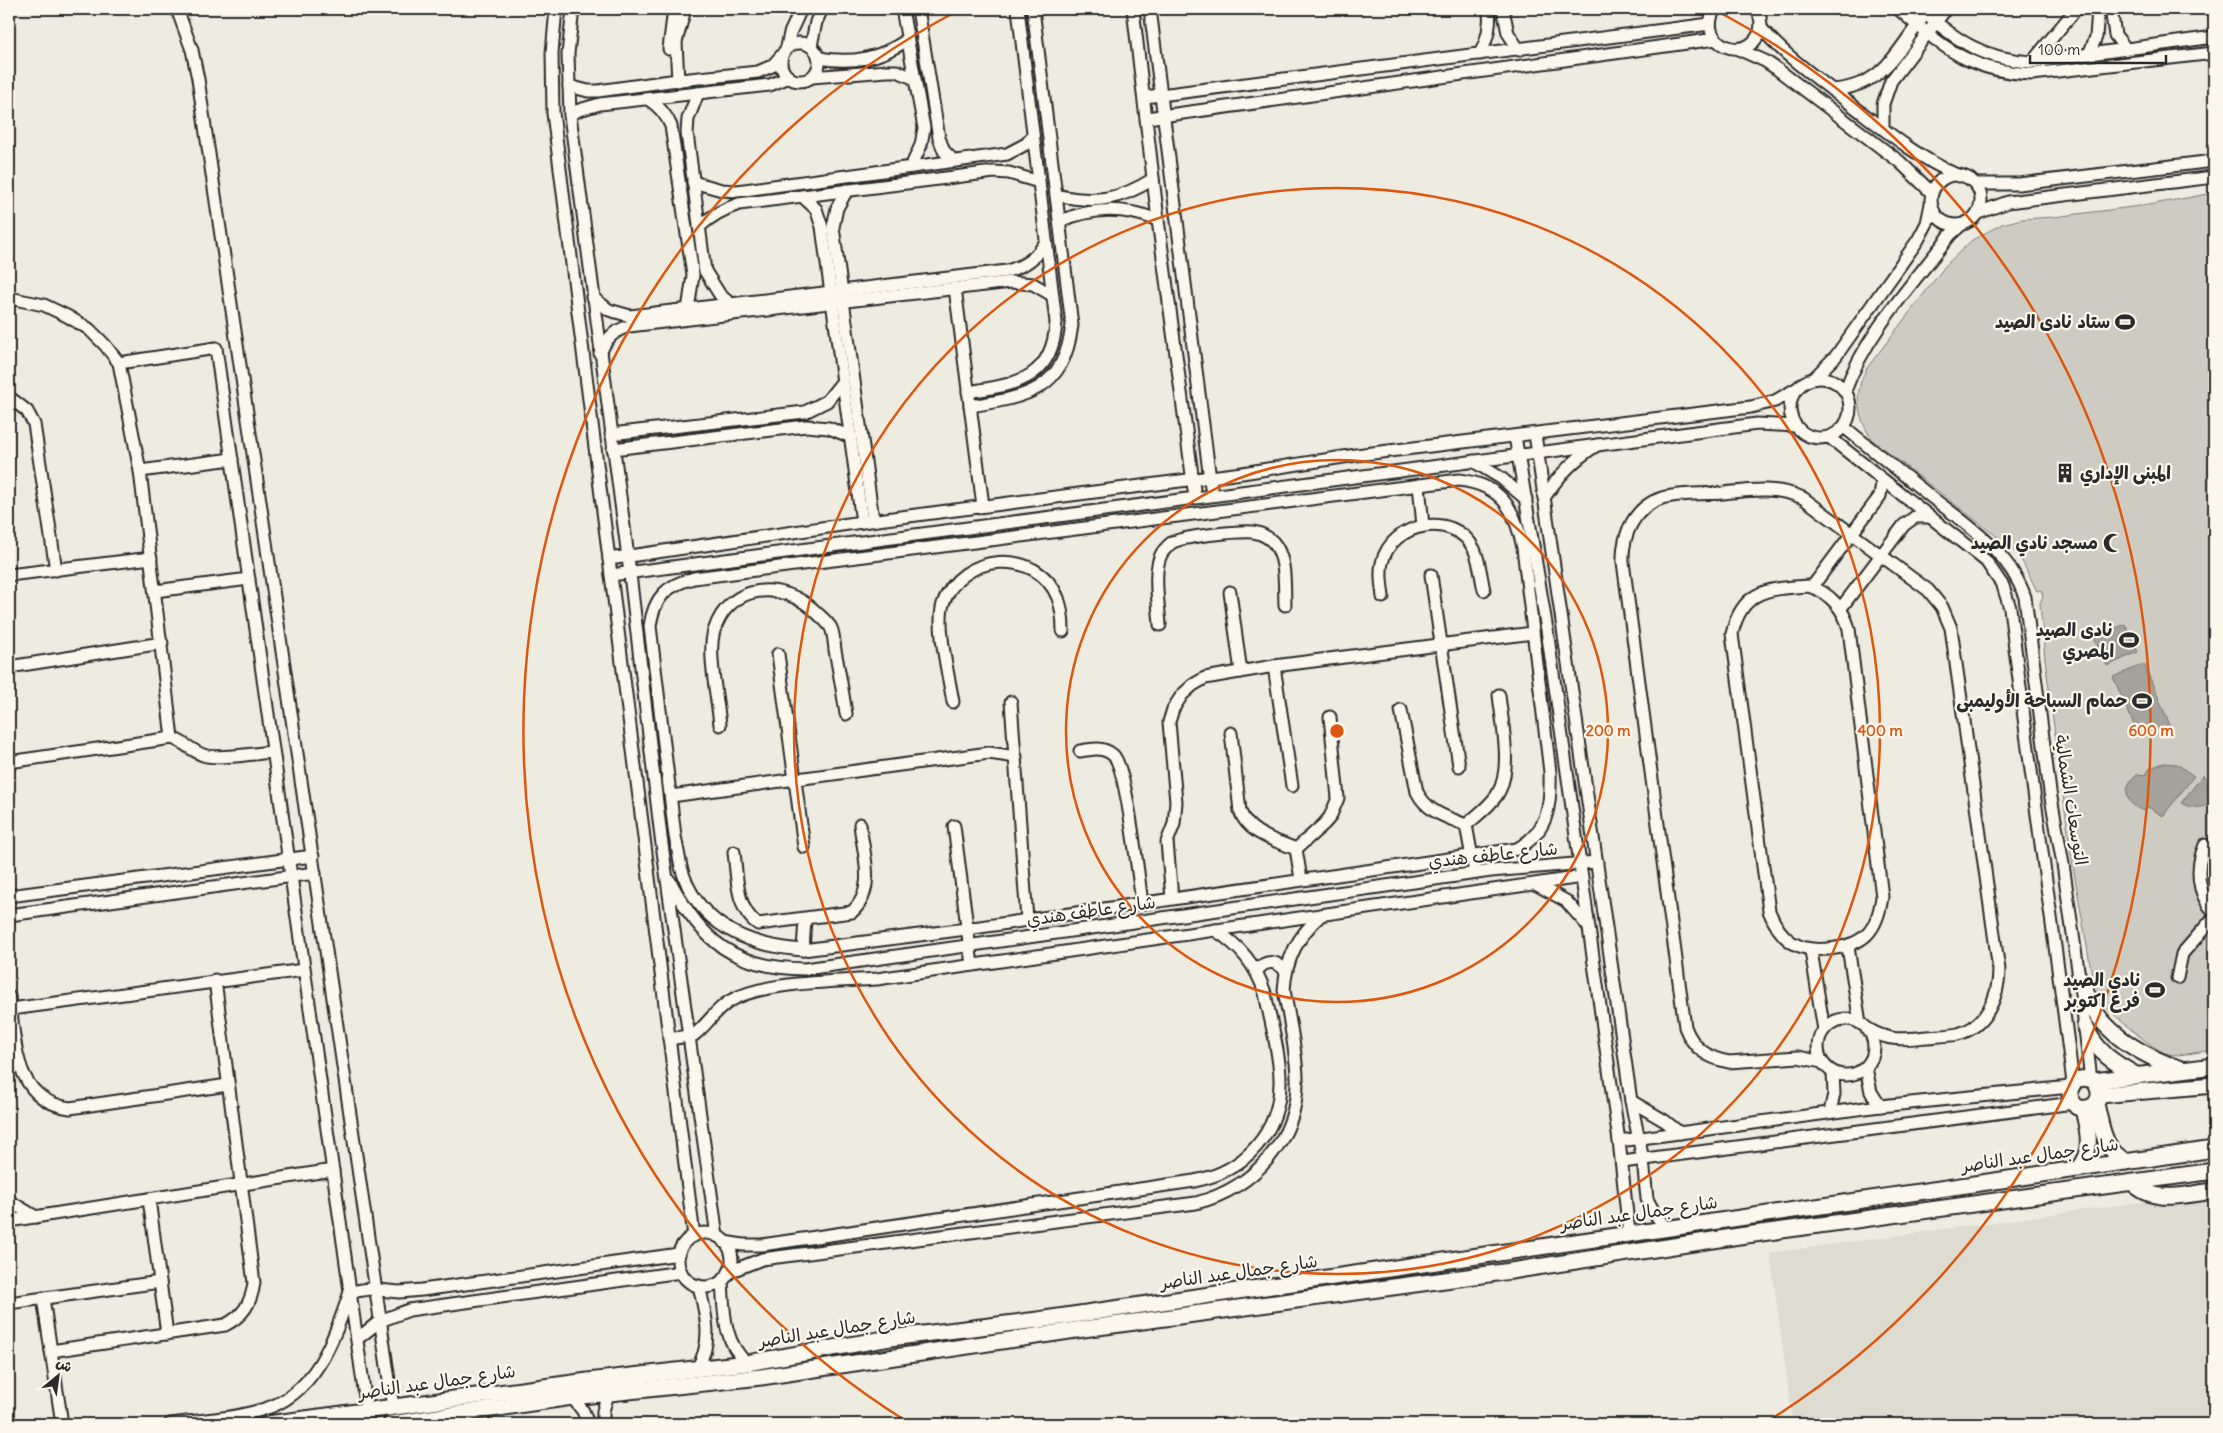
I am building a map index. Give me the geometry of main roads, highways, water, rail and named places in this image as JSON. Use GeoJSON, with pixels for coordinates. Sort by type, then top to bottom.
{"type":"FeatureCollection","features":[{"type":"Feature","properties":{"kind":"main road"},"geometry":{"type":"LineString","coordinates":[[2079,977],[2094,1010],[2105,1024],[2127,1042],[2149,1055],[2184,1070]]}},
{"type":"Feature","properties":{"kind":"main road"},"geometry":{"type":"LineString","coordinates":[[2085,1026],[2092,1042],[2105,1054],[2138,1076]]}},
{"type":"Feature","properties":{"kind":"main road"},"geometry":{"type":"LineString","coordinates":[[2089,1095],[2138,1076],[2214,1066]]}},
{"type":"Feature","properties":{"kind":"main road"},"geometry":{"type":"LineString","coordinates":[[2127,1162],[2118,1157],[2107,1145],[2089,1095],[2079,1079],[2072,1085],[2069,1093],[2089,1095],[2214,1085]]}},
{"type":"Feature","properties":{"kind":"main road"},"geometry":{"type":"LineString","coordinates":[[2078,1169],[2084,1162],[2090,1143],[2089,1095]]}},
{"type":"Feature","properties":{"kind":"main road","name":"شارع جمال عبد الناصر"},"geometry":{"type":"LineString","coordinates":[[268,1424],[588,1381],[747,1363],[890,1338],[1038,1320],[1629,1233],[2214,1150]]}},
{"type":"Feature","properties":{"kind":"main road","name":"شارع جمال عبد الناصر"},"geometry":{"type":"LineString","coordinates":[[395,1424],[439,1421],[572,1397],[761,1377],[1076,1330],[1511,1271],[1748,1235],[2214,1172]]}},
{"type":"Feature","properties":{"kind":"main road"},"geometry":{"type":"LineString","coordinates":[[2133,1183],[2148,1193],[2162,1197],[2214,1191]]}},
{"type":"Feature","properties":{"kind":"main road"},"geometry":{"type":"LineString","coordinates":[[1075,1314],[1071,1318],[1070,1324],[1076,1330]]}},
{"type":"Feature","properties":{"kind":"main road"},"geometry":{"type":"LineString","coordinates":[[1038,1320],[1045,1326],[1041,1336]]}},
{"type":"Feature","properties":{"kind":"place","name":"ستاد نادى الصيد"},"geometry":{"type":"Point","coordinates":[2125,322]}},
{"type":"Feature","properties":{"kind":"place","name":"المبنى الإداري"},"geometry":{"type":"Point","coordinates":[2065,473]}},
{"type":"Feature","properties":{"kind":"place","name":"مسجد نادي الصيد"},"geometry":{"type":"Point","coordinates":[2113,543]}},
{"type":"Feature","properties":{"kind":"place","name":"نادى الصيد المصري"},"geometry":{"type":"Point","coordinates":[2129,640]}},
{"type":"Feature","properties":{"kind":"place","name":"حمام السباحة الأوليمبى"},"geometry":{"type":"Point","coordinates":[2142,701]}},
{"type":"Feature","properties":{"kind":"place","name":"نادي الصيد فرع اكتوبر"},"geometry":{"type":"Point","coordinates":[2155,990]}}]}
